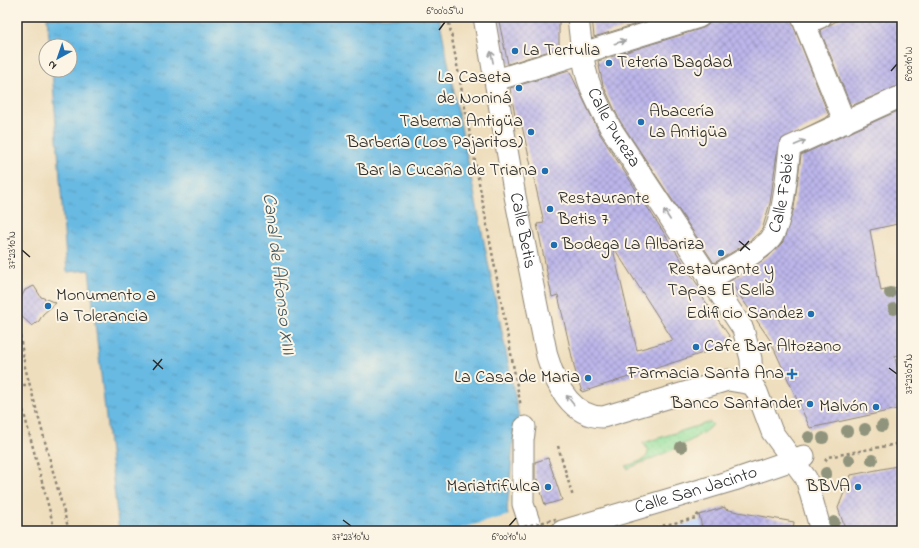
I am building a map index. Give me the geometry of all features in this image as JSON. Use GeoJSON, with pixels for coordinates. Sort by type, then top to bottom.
{"type":"FeatureCollection","features":[{"type":"Feature","properties":{"kind":"street","name":"Calle Betis"},"geometry":{"type":"LineString","coordinates":[[484,17],[515,196],[547,356],[552,372],[569,401],[582,412],[596,417],[603,417],[728,380],[752,384]]}},
{"type":"Feature","properties":{"kind":"street","name":"Calle Pureza"},"geometry":{"type":"LineString","coordinates":[[578,17],[582,52],[587,77],[594,96],[610,127],[743,330],[751,359],[752,384],[757,392],[772,432],[806,460],[806,478],[821,531]]}},
{"type":"Feature","properties":{"kind":"street"},"geometry":{"type":"LineString","coordinates":[[496,80],[582,52],[699,17]]}},
{"type":"Feature","properties":{"kind":"street"},"geometry":{"type":"LineString","coordinates":[[809,19],[856,123]]}},
{"type":"Feature","properties":{"kind":"street","name":"Calle Fabié"},"geometry":{"type":"LineString","coordinates":[[709,280],[754,252],[768,242],[772,236],[783,199],[790,147],[856,123],[902,96]]}},
{"type":"Feature","properties":{"kind":"street"},"geometry":{"type":"LineString","coordinates":[[525,427],[523,440],[523,504],[532,531]]}},
{"type":"Feature","properties":{"kind":"street","name":"Calle San Jacinto"},"geometry":{"type":"LineString","coordinates":[[559,525],[806,460]]}},
{"type":"Feature","properties":{"kind":"path"},"geometry":{"type":"LineString","coordinates":[[448,17],[525,427]]}},
{"type":"Feature","properties":{"kind":"path"},"geometry":{"type":"LineString","coordinates":[[17,318],[24,366],[69,531]]}},
{"type":"Feature","properties":{"kind":"path"},"geometry":{"type":"LineString","coordinates":[[30,385],[17,386],[55,531]]}},
{"type":"Feature","properties":{"kind":"path"},"geometry":{"type":"LineString","coordinates":[[806,460],[902,443]]}},
{"type":"Feature","properties":{"kind":"path"},"geometry":{"type":"LineString","coordinates":[[558,446],[573,497]]}},
{"type":"Feature","properties":{"kind":"path","name":"Calle San Jacinto"},"geometry":{"type":"LineString","coordinates":[[662,530],[661,526],[696,518],[701,507]]}},
{"type":"Feature","properties":{"kind":"path"},"geometry":{"type":"LineString","coordinates":[[507,531],[559,525]]}},
{"type":"Feature","properties":{"kind":"shaded area"},"geometry":{"type":"Polygon","coordinates":[[[719,509],[731,514],[738,512],[744,531],[659,531],[700,520],[699,515],[719,509]]]}},
{"type":"Feature","properties":{"kind":"green space"},"geometry":{"type":"Polygon","coordinates":[[[710,422],[713,425],[683,445],[627,469],[626,466],[640,461],[647,456],[647,448],[643,443],[710,422]]]}},
{"type":"Feature","properties":{"kind":"water","name":"Canal de Alfonso XIII"},"geometry":{"type":"Polygon","coordinates":[[[47,17],[439,17],[520,422],[515,425],[507,510],[511,531],[119,531],[89,270],[67,272],[53,78],[78,78],[78,38],[49,38],[47,17]]]}},
{"type":"Feature","properties":{"kind":"pier"},"geometry":{"type":"Polygon","coordinates":[[[510,515],[513,531],[451,531],[510,515]]]}},
{"type":"Feature","properties":{"kind":"building"},"geometry":{"type":"Polygon","coordinates":[[[498,17],[559,17],[559,48],[508,64],[498,17]]]}},
{"type":"Feature","properties":{"kind":"building"},"geometry":{"type":"Polygon","coordinates":[[[592,17],[659,17],[594,37],[592,17]]]}},
{"type":"Feature","properties":{"kind":"building"},"geometry":{"type":"Polygon","coordinates":[[[711,17],[790,17],[829,116],[781,140],[778,146],[770,203],[762,230],[746,244],[714,263],[620,121],[603,85],[598,61],[703,28],[708,25],[711,17]]]}},
{"type":"Feature","properties":{"kind":"building"},"geometry":{"type":"Polygon","coordinates":[[[844,17],[902,17],[902,84],[851,106],[820,30],[844,17]]]}},
{"type":"Feature","properties":{"kind":"building"},"geometry":{"type":"Polygon","coordinates":[[[569,70],[600,134],[699,287],[705,293],[701,295],[734,343],[582,392],[575,370],[558,295],[552,297],[537,224],[544,223],[522,126],[517,127],[510,88],[569,70]],[[612,245],[637,350],[673,340],[612,245]]]}},
{"type":"Feature","properties":{"kind":"building"},"geometry":{"type":"Polygon","coordinates":[[[902,109],[902,223],[870,230],[881,291],[902,286],[902,355],[895,356],[902,395],[902,408],[810,428],[770,340],[730,281],[768,257],[783,242],[794,208],[801,155],[902,109]]]}},
{"type":"Feature","properties":{"kind":"building"},"geometry":{"type":"Polygon","coordinates":[[[34,286],[41,297],[56,303],[43,314],[39,321],[32,326],[19,314],[21,298],[25,290],[34,286]]]}},
{"type":"Feature","properties":{"kind":"building"},"geometry":{"type":"Polygon","coordinates":[[[548,458],[562,500],[545,505],[537,479],[535,480],[535,462],[548,458]]]}},
{"type":"Feature","properties":{"kind":"building"},"geometry":{"type":"Polygon","coordinates":[[[902,465],[902,531],[846,531],[838,508],[851,475],[902,465]]]}},
{"type":"Feature","properties":{"kind":"building"},"geometry":{"type":"Polygon","coordinates":[[[725,507],[725,509],[738,512],[794,522],[793,531],[703,531],[699,515],[725,507]]]}},
{"type":"Feature","properties":{"kind":"place","name":"La Tertulia"},"geometry":{"type":"Point","coordinates":[515,51]}},
{"type":"Feature","properties":{"kind":"place","name":"Tetería Bagdad"},"geometry":{"type":"Point","coordinates":[609,63]}},
{"type":"Feature","properties":{"kind":"place","name":"La Caseta de Noniná"},"geometry":{"type":"Point","coordinates":[519,88]}},
{"type":"Feature","properties":{"kind":"place","name":"Abacería La Antigüa"},"geometry":{"type":"Point","coordinates":[641,122]}},
{"type":"Feature","properties":{"kind":"place","name":"Taberna Antigüa Barbería (Los Pajaritos)"},"geometry":{"type":"Point","coordinates":[531,132]}},
{"type":"Feature","properties":{"kind":"place","name":"Bar la Cucaña de Triana"},"geometry":{"type":"Point","coordinates":[545,171]}},
{"type":"Feature","properties":{"kind":"place","name":"Restaurante Betis 7"},"geometry":{"type":"Point","coordinates":[550,209]}},
{"type":"Feature","properties":{"kind":"place","name":"Bodega La Albariza"},"geometry":{"type":"Point","coordinates":[554,245]}},
{"type":"Feature","properties":{"kind":"place","name":"Restaurante y Tapas El Sella"},"geometry":{"type":"Point","coordinates":[721,253]}},
{"type":"Feature","properties":{"kind":"place","name":"Monumento a la Tolerancia"},"geometry":{"type":"Point","coordinates":[48,306]}},
{"type":"Feature","properties":{"kind":"place","name":"Edificio Sandez"},"geometry":{"type":"Point","coordinates":[811,314]}},
{"type":"Feature","properties":{"kind":"place","name":"Cafe Bar Altozano"},"geometry":{"type":"Point","coordinates":[696,347]}},
{"type":"Feature","properties":{"kind":"place","name":"Farmacia Santa Ana"},"geometry":{"type":"Point","coordinates":[792,374]}},
{"type":"Feature","properties":{"kind":"place","name":"La Casa de Maria"},"geometry":{"type":"Point","coordinates":[588,378]}},
{"type":"Feature","properties":{"kind":"place","name":"Banco Santander"},"geometry":{"type":"Point","coordinates":[810,404]}},
{"type":"Feature","properties":{"kind":"place","name":"Malvón"},"geometry":{"type":"Point","coordinates":[876,407]}},
{"type":"Feature","properties":{"kind":"place","name":"Mariatrifulca"},"geometry":{"type":"Point","coordinates":[548,487]}},
{"type":"Feature","properties":{"kind":"place","name":"BBVA"},"geometry":{"type":"Point","coordinates":[858,487]}}]}
